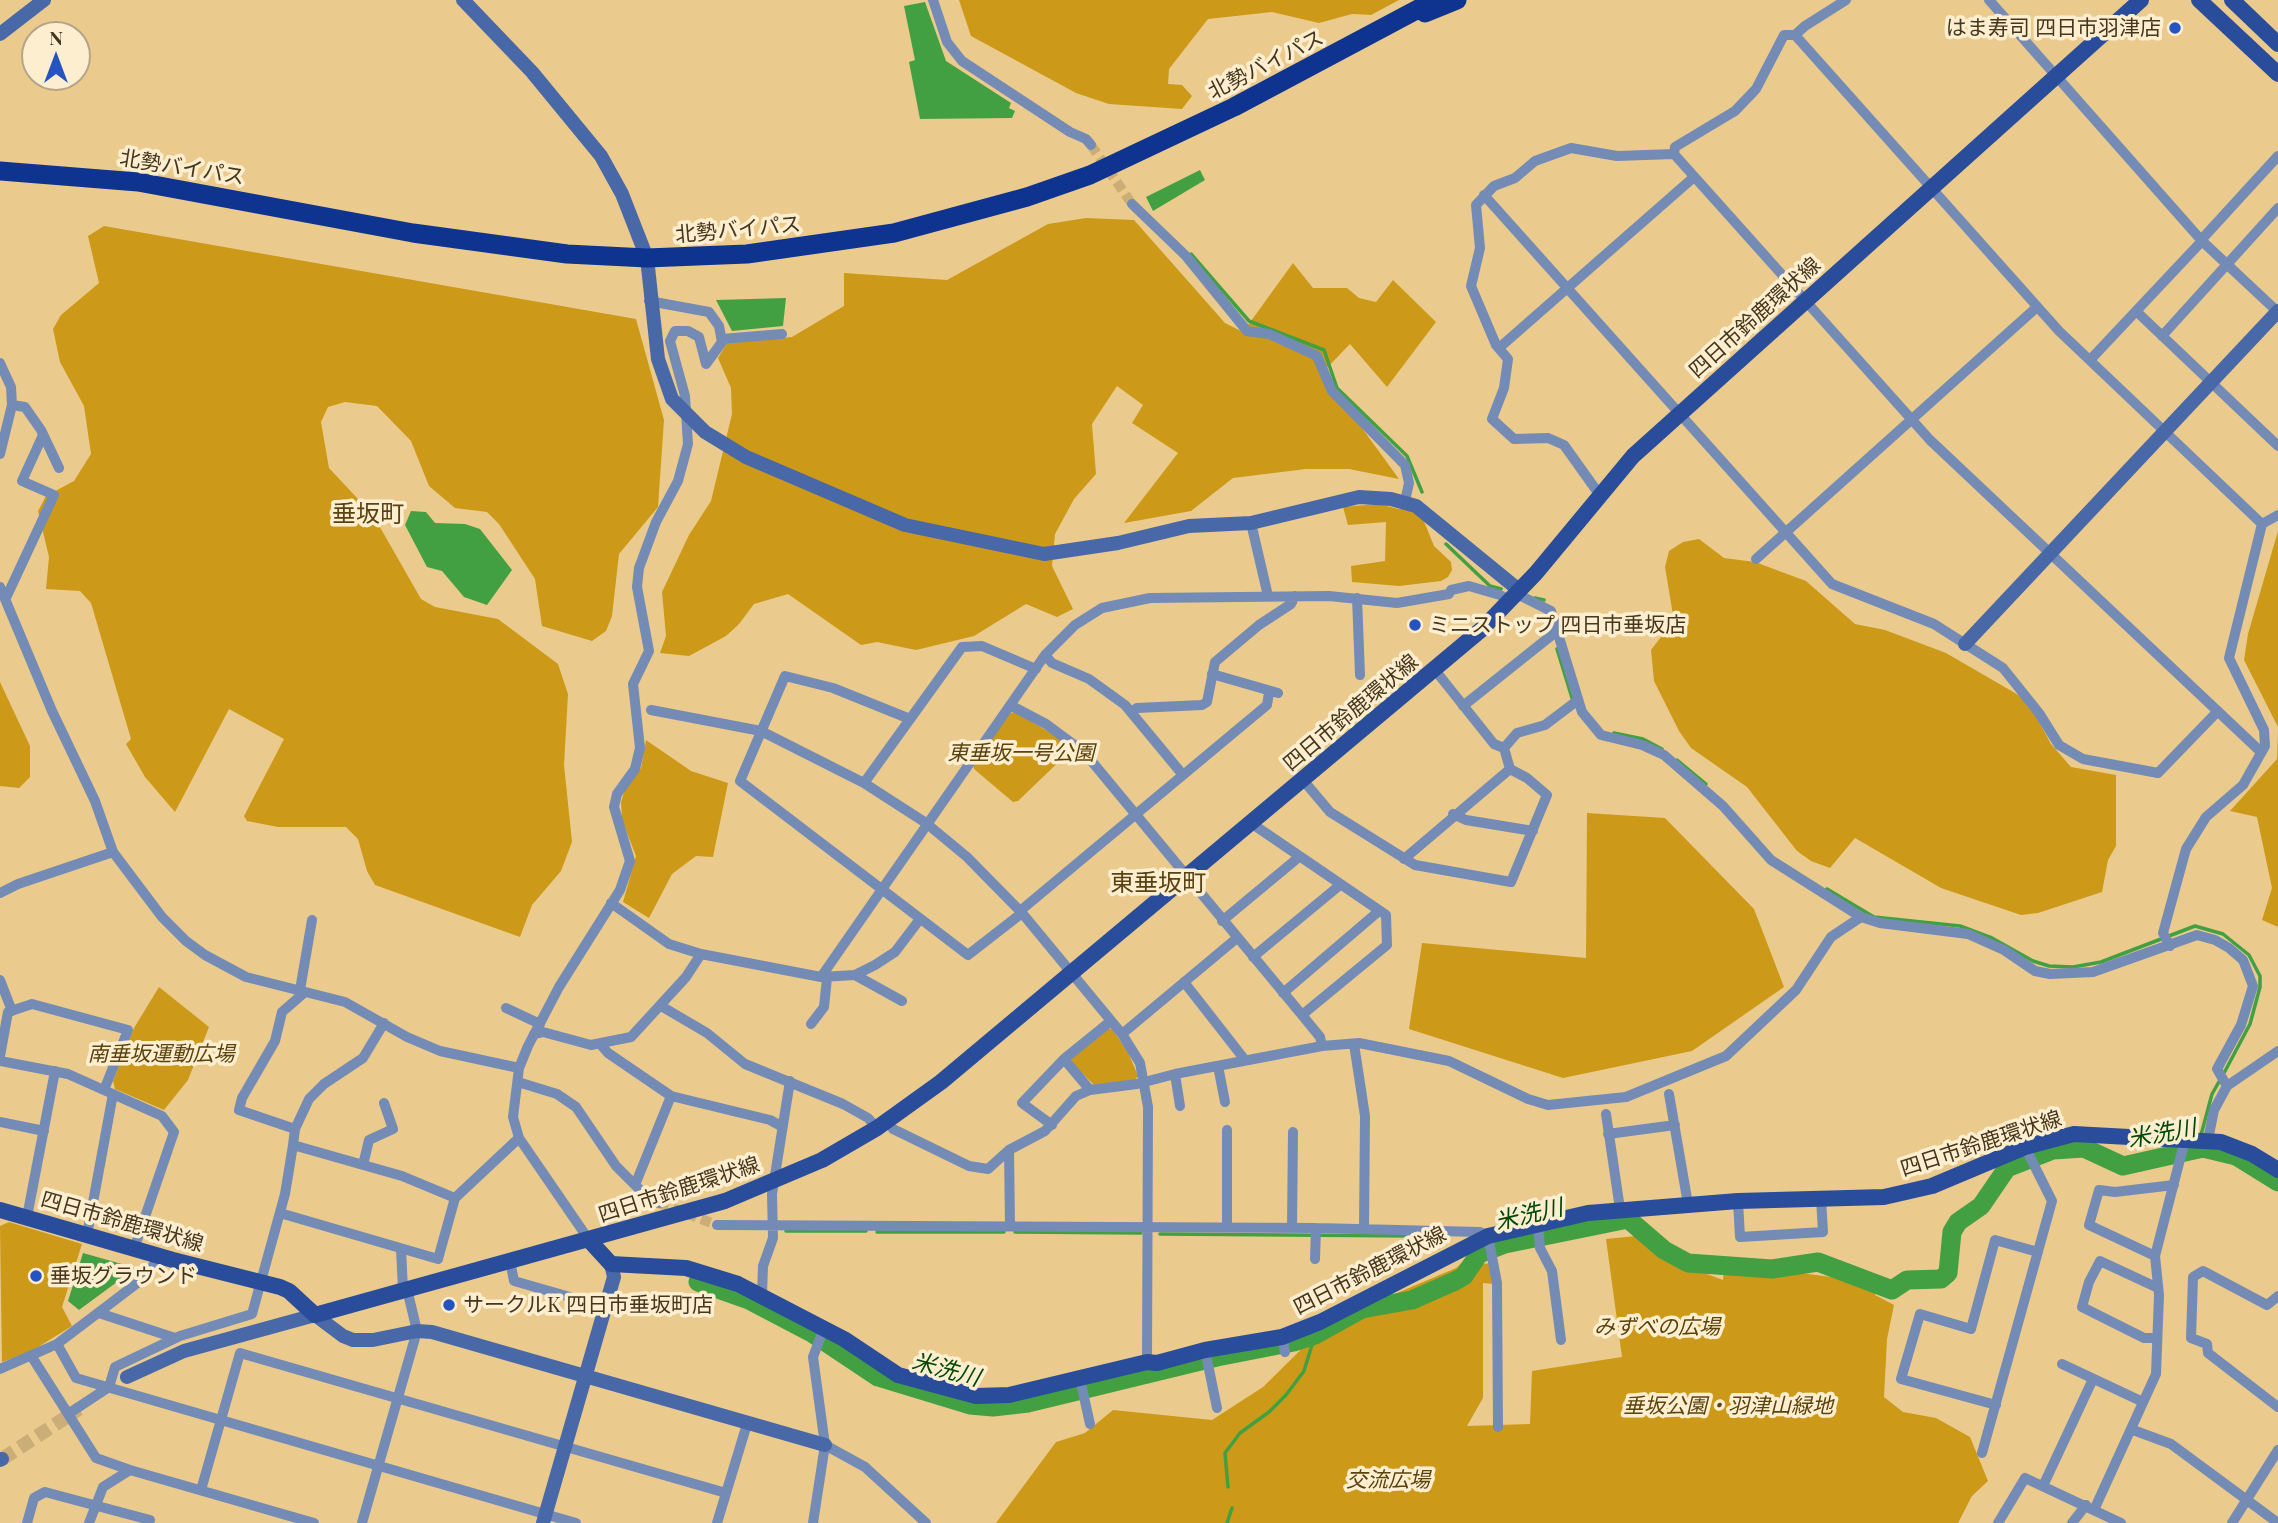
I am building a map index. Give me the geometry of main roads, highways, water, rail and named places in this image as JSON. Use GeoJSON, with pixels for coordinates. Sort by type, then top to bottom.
{"type":"FeatureCollection","features":[{"type":"Feature","properties":{"kind":"highway"},"geometry":{"type":"LineString","coordinates":[[1371,35],[1429,0]]}},
{"type":"Feature","properties":{"kind":"highway","name":"北勢バイパス"},"geometry":{"type":"LineString","coordinates":[[0,171],[138,182],[413,233],[567,254],[646,258],[747,254],[823,245],[894,233],[1027,197],[1090,175],[1154,147],[1435,0]]}},
{"type":"Feature","properties":{"kind":"highway"},"geometry":{"type":"LineString","coordinates":[[1371,35],[1457,0]]}},
{"type":"Feature","properties":{"kind":"main road","name":"四日市鈴鹿環状線"},"geometry":{"type":"LineString","coordinates":[[2,1213],[27,1217],[134,1249],[261,1281],[289,1291],[315,1315],[725,1201],[822,1160],[885,1129],[1434,670],[1516,595],[1599,494],[1679,414],[2141,0]]}},
{"type":"Feature","properties":{"kind":"main road"},"geometry":{"type":"LineString","coordinates":[[2199,0],[2278,74]]}},
{"type":"Feature","properties":{"kind":"main road"},"geometry":{"type":"LineString","coordinates":[[2232,0],[2278,44]]}},
{"type":"Feature","properties":{"kind":"main road","name":"四日市鈴鹿環状線"},"geometry":{"type":"LineString","coordinates":[[589,1240],[611,1264],[666,1265],[704,1271],[762,1295],[820,1334],[898,1375],[976,1396],[1009,1395],[1082,1389],[1147,1362],[1157,1363],[1283,1343],[1320,1322],[1489,1240],[1539,1226],[1620,1209],[1738,1201],[1884,1197],[1911,1192],[2074,1134],[2198,1140],[2239,1148],[2275,1163]]}},
{"type":"Feature","properties":{"kind":"waterway"},"geometry":{"type":"LineString","coordinates":[[1191,254],[1249,321],[1324,350],[1337,388],[1407,456],[1422,492]]}},
{"type":"Feature","properties":{"kind":"waterway"},"geometry":{"type":"LineString","coordinates":[[1446,544],[1490,586],[1501,589]]}},
{"type":"Feature","properties":{"kind":"waterway"},"geometry":{"type":"LineString","coordinates":[[1535,598],[1544,600]]}},
{"type":"Feature","properties":{"kind":"waterway"},"geometry":{"type":"LineString","coordinates":[[1557,649],[1573,701]]}},
{"type":"Feature","properties":{"kind":"waterway"},"geometry":{"type":"LineString","coordinates":[[1614,733],[1643,739],[1662,749]]}},
{"type":"Feature","properties":{"kind":"waterway"},"geometry":{"type":"LineString","coordinates":[[1677,760],[1706,784]]}},
{"type":"Feature","properties":{"kind":"waterway"},"geometry":{"type":"LineString","coordinates":[[1827,889],[1874,917],[1960,926],[1992,938],[2033,961],[2049,966],[2073,967],[2101,962],[2195,926],[2223,934],[2249,955],[2260,976],[2260,987],[2250,1024],[2224,1073]]}},
{"type":"Feature","properties":{"kind":"waterway"},"geometry":{"type":"LineString","coordinates":[[2201,1135],[2212,1094],[2220,1080]]}},
{"type":"Feature","properties":{"kind":"waterway","name":"米洗川"},"geometry":{"type":"LineString","coordinates":[[698,1282],[749,1300],[812,1333],[878,1377],[970,1405],[993,1407],[1028,1403],[1217,1357],[1294,1342],[1315,1335],[1362,1309],[1412,1300],[1455,1281],[1464,1276],[1479,1254],[1505,1244],[1628,1219],[1664,1250],[1688,1263],[1772,1269],[1818,1262],[1892,1290],[1907,1280],[1941,1279],[1948,1273],[1952,1232],[1958,1222],[1981,1206],[2007,1168],[2053,1150],[2084,1148],[2123,1166],[2203,1148],[2236,1156],[2278,1182]]}},
{"type":"Feature","properties":{"kind":"waterway"},"geometry":{"type":"LineString","coordinates":[[786,1231],[866,1231]]}},
{"type":"Feature","properties":{"kind":"waterway"},"geometry":{"type":"LineString","coordinates":[[877,1232],[1004,1232]]}},
{"type":"Feature","properties":{"kind":"waterway"},"geometry":{"type":"LineString","coordinates":[[1015,1232],[1141,1233]]}},
{"type":"Feature","properties":{"kind":"waterway"},"geometry":{"type":"LineString","coordinates":[[1160,1234],[1413,1236]]}},
{"type":"Feature","properties":{"kind":"waterway"},"geometry":{"type":"LineString","coordinates":[[1228,1487],[1225,1453],[1240,1433],[1269,1412],[1286,1395],[1304,1371],[1315,1335]]}},
{"type":"Feature","properties":{"kind":"waterway"},"geometry":{"type":"LineString","coordinates":[[1227,1523],[1232,1508]]}},
{"type":"Feature","properties":{"kind":"tunnel"},"geometry":{"type":"LineString","coordinates":[[1091,145],[1132,204]]}},
{"type":"Feature","properties":{"kind":"tunnel"},"geometry":{"type":"LineString","coordinates":[[659,1203],[717,1225]]}},
{"type":"Feature","properties":{"kind":"tunnel"},"geometry":{"type":"LineString","coordinates":[[2,1459],[79,1409]]}},
{"type":"Feature","properties":{"kind":"place","name":"はま寿司 四日市羽津店"},"geometry":{"type":"Point","coordinates":[2175,28]}},
{"type":"Feature","properties":{"kind":"place","name":"ミニストップ 四日市垂坂店"},"geometry":{"type":"Point","coordinates":[1415,625]}},
{"type":"Feature","properties":{"kind":"place","name":"垂坂グラウンド"},"geometry":{"type":"Point","coordinates":[36,1276]}},
{"type":"Feature","properties":{"kind":"place","name":"サークルK 四日市垂坂町店"},"geometry":{"type":"Point","coordinates":[449,1305]}},
{"type":"Feature","properties":{"kind":"district","name":"垂坂町"},"geometry":{"type":"Point","coordinates":[368,515]}},
{"type":"Feature","properties":{"kind":"district","name":"東垂坂町"},"geometry":{"type":"Point","coordinates":[1158,884]}},
{"type":"Feature","properties":{"kind":"park label","name":"東垂坂一号公園"},"geometry":{"type":"Point","coordinates":[1021,753]}},
{"type":"Feature","properties":{"kind":"park label","name":"南垂坂運動広場"},"geometry":{"type":"Point","coordinates":[161,1054]}},
{"type":"Feature","properties":{"kind":"park label","name":"みずべの広場"},"geometry":{"type":"Point","coordinates":[1657,1327]}},
{"type":"Feature","properties":{"kind":"park label","name":"垂坂公園・羽津山緑地"},"geometry":{"type":"Point","coordinates":[1728,1406]}},
{"type":"Feature","properties":{"kind":"park label","name":"交流広場"},"geometry":{"type":"Point","coordinates":[1388,1480]}}]}
